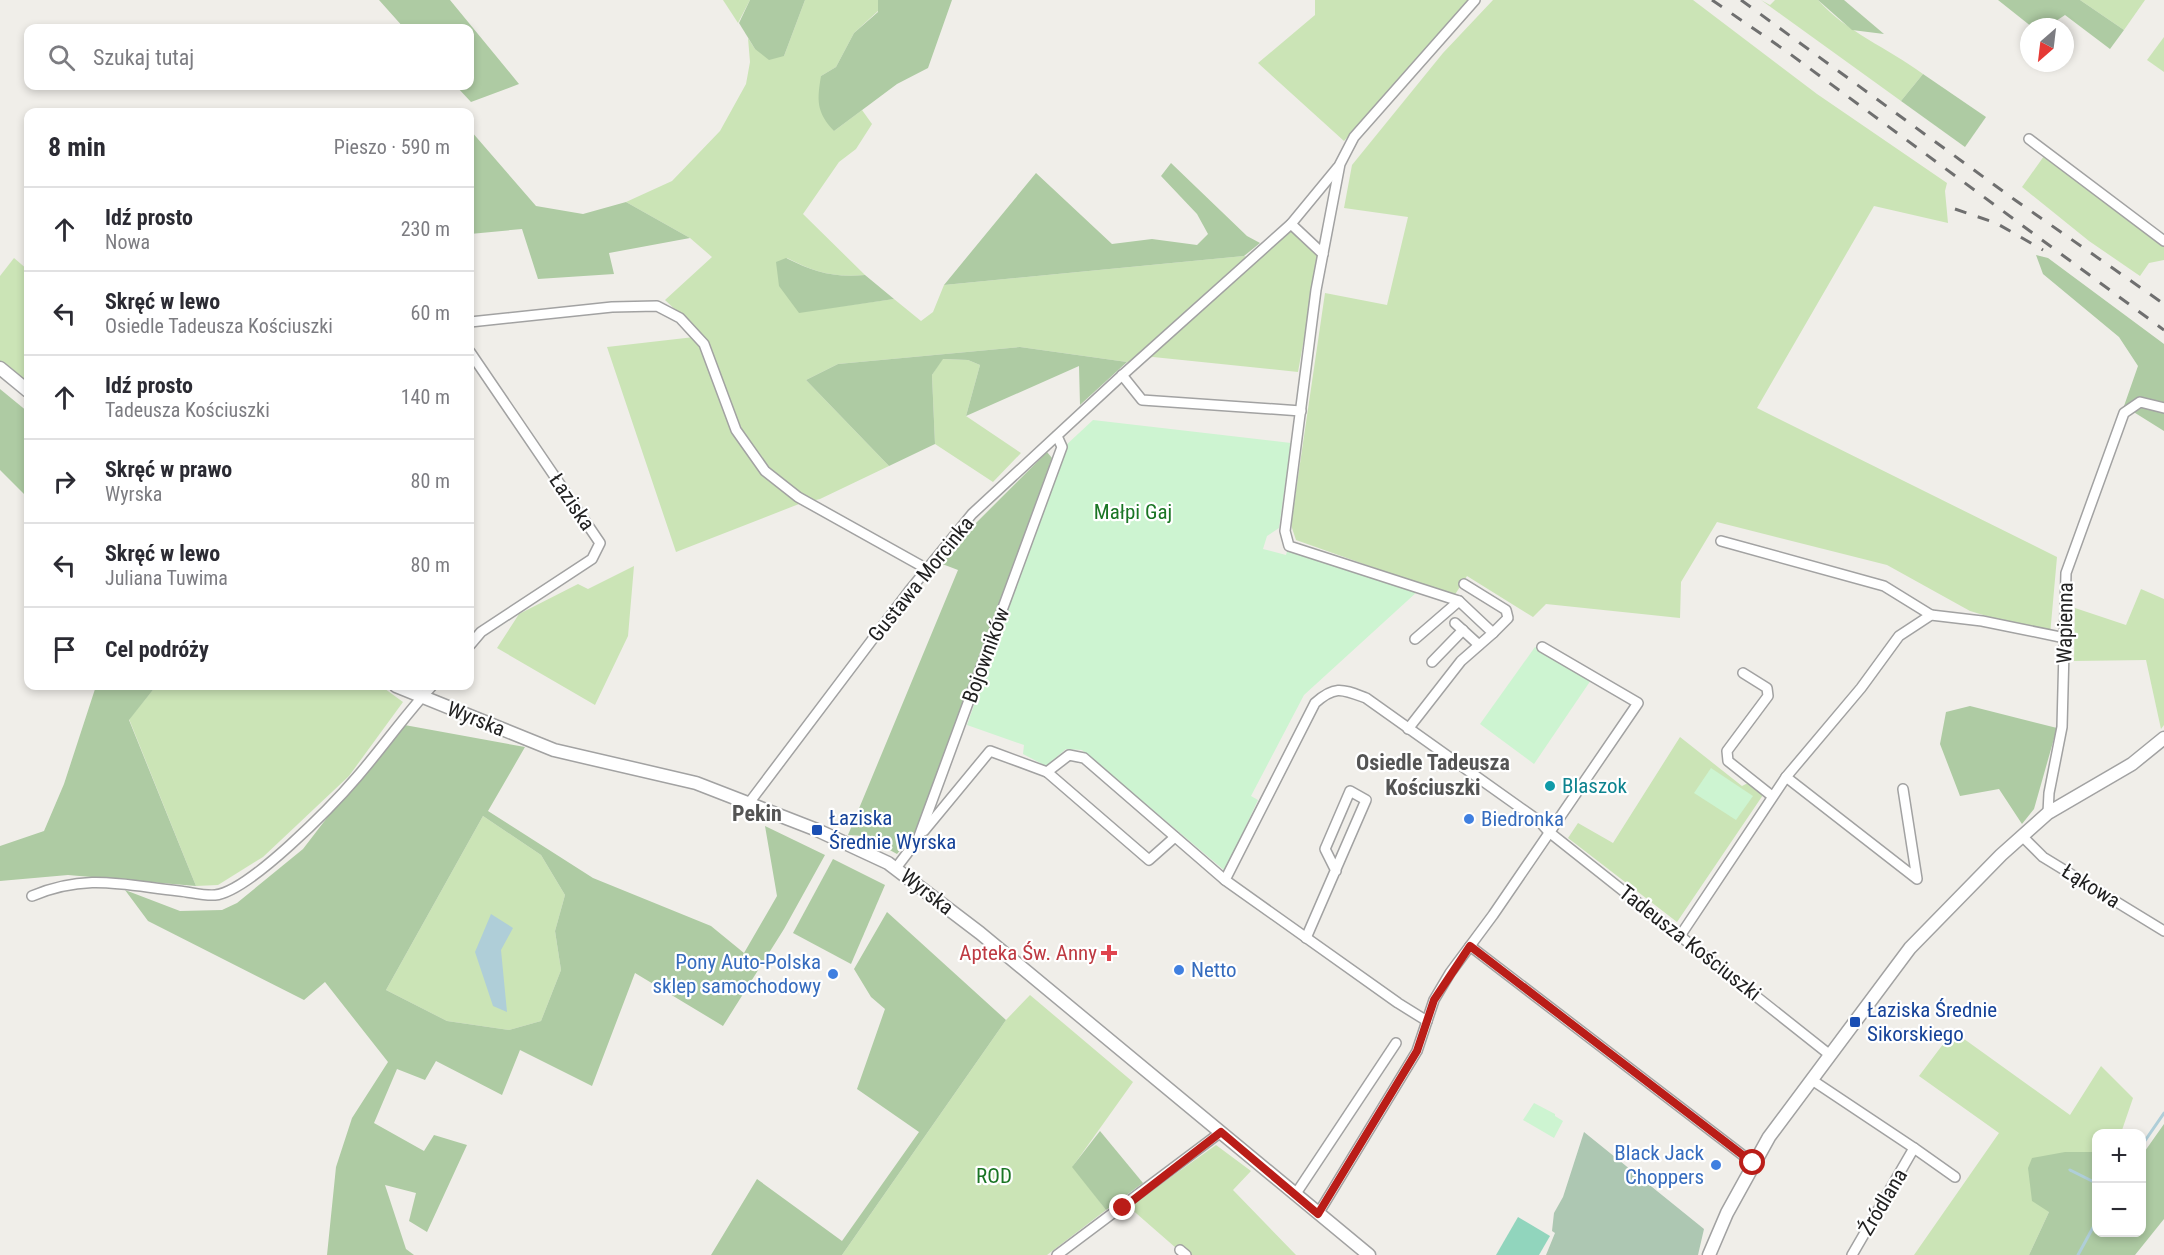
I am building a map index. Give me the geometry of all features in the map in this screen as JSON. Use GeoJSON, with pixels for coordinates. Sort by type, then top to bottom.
{"type":"FeatureCollection","features":[{"type":"Feature","properties":{"kind":"street"},"geometry":{"type":"LineString","coordinates":[[1475,0],[1354,137],[1340,164],[1323,254],[1285,531],[1289,546],[1459,601],[1493,633]]}},
{"type":"Feature","properties":{"kind":"street"},"geometry":{"type":"LineString","coordinates":[[2028,139],[2164,241]]}},
{"type":"Feature","properties":{"kind":"street","name":"Gustawa Morcinka"},"geometry":{"type":"LineString","coordinates":[[749,803],[927,569],[972,514],[1120,377],[1291,224],[1340,164]]}},
{"type":"Feature","properties":{"kind":"street"},"geometry":{"type":"LineString","coordinates":[[1291,224],[1323,254]]}},
{"type":"Feature","properties":{"kind":"street"},"geometry":{"type":"LineString","coordinates":[[474,322],[612,307],[657,306],[680,318],[704,344],[736,430],[765,471],[798,497],[927,569]]}},
{"type":"Feature","properties":{"kind":"street","name":"Łaziska"},"geometry":{"type":"LineString","coordinates":[[474,358],[600,543],[592,560],[481,632],[474,640]]}},
{"type":"Feature","properties":{"kind":"street"},"geometry":{"type":"LineString","coordinates":[[0,368],[24,388]]}},
{"type":"Feature","properties":{"kind":"street"},"geometry":{"type":"LineString","coordinates":[[1120,377],[1142,400],[1301,411]]}},
{"type":"Feature","properties":{"kind":"street","name":"Wapienna"},"geometry":{"type":"LineString","coordinates":[[2048,813],[2049,793],[2062,727],[2066,573],[2124,413],[2140,402],[2164,408]]}},
{"type":"Feature","properties":{"kind":"street","name":"Bojowników"},"geometry":{"type":"LineString","coordinates":[[896,868],[918,839],[1062,447],[1057,436]]}},
{"type":"Feature","properties":{"kind":"street"},"geometry":{"type":"LineString","coordinates":[[1721,541],[1884,586],[1931,615],[1982,621],[2065,638]]}},
{"type":"Feature","properties":{"kind":"street"},"geometry":{"type":"LineString","coordinates":[[1408,729],[1461,661],[1508,618],[1506,610],[1464,584]]}},
{"type":"Feature","properties":{"kind":"street"},"geometry":{"type":"LineString","coordinates":[[1415,639],[1459,601]]}},
{"type":"Feature","properties":{"kind":"street"},"geometry":{"type":"LineString","coordinates":[[1680,936],[1786,777],[1861,688],[1899,636],[1931,615]]}},
{"type":"Feature","properties":{"kind":"street"},"geometry":{"type":"LineString","coordinates":[[1455,623],[1479,645]]}},
{"type":"Feature","properties":{"kind":"street"},"geometry":{"type":"LineString","coordinates":[[1432,662],[1463,630]]}},
{"type":"Feature","properties":{"kind":"street"},"geometry":{"type":"LineString","coordinates":[[1318,1214],[1417,1051],[1434,1000],[1638,703],[1542,647]]}},
{"type":"Feature","properties":{"kind":"street"},"geometry":{"type":"LineString","coordinates":[[1743,673],[1767,688],[1768,696],[1727,751],[1728,761],[1772,796]]}},
{"type":"Feature","properties":{"kind":"street","name":"Wyrska"},"geometry":{"type":"LineString","coordinates":[[406,690],[554,750],[679,778],[749,803],[870,853],[896,868],[1369,1255]]}},
{"type":"Feature","properties":{"kind":"street"},"geometry":{"type":"LineString","coordinates":[[32,896],[57,886],[94,881],[217,895],[244,883],[268,865],[356,778],[428,690]]}},
{"type":"Feature","properties":{"kind":"street"},"geometry":{"type":"LineString","coordinates":[[1225,880],[1315,703],[1328,691],[1346,690],[1366,698],[1530,814],[1549,832]]}},
{"type":"Feature","properties":{"kind":"street"},"geometry":{"type":"LineString","coordinates":[[1709,1255],[1753,1163],[1910,948],[2048,813],[2133,764],[2164,738]]}},
{"type":"Feature","properties":{"kind":"street"},"geometry":{"type":"LineString","coordinates":[[918,839],[990,751],[1047,772],[1149,860],[1175,837]]}},
{"type":"Feature","properties":{"kind":"street"},"geometry":{"type":"LineString","coordinates":[[1047,772],[1069,755],[1084,758],[1225,880],[1427,1021]]}},
{"type":"Feature","properties":{"kind":"street"},"geometry":{"type":"LineString","coordinates":[[1786,777],[1917,879],[1903,789]]}},
{"type":"Feature","properties":{"kind":"street"},"geometry":{"type":"LineString","coordinates":[[1306,938],[1336,871],[1366,800],[1350,791],[1325,849],[1336,871]]}},
{"type":"Feature","properties":{"kind":"street","name":"Tadeusza Kościuszki"},"geometry":{"type":"LineString","coordinates":[[1549,832],[1830,1055]]}},
{"type":"Feature","properties":{"kind":"street","name":"Łąkowa"},"geometry":{"type":"LineString","coordinates":[[2022,836],[2043,857],[2164,931]]}},
{"type":"Feature","properties":{"kind":"street"},"geometry":{"type":"LineString","coordinates":[[1470,946],[1753,1163]]}},
{"type":"Feature","properties":{"kind":"street"},"geometry":{"type":"LineString","coordinates":[[1295,1195],[1396,1043]]}},
{"type":"Feature","properties":{"kind":"street","name":"Źródlana"},"geometry":{"type":"LineString","coordinates":[[1812,1080],[1955,1176]]}},
{"type":"Feature","properties":{"kind":"street"},"geometry":{"type":"LineString","coordinates":[[1057,1255],[1221,1132]]}},
{"type":"Feature","properties":{"kind":"street","name":"Źródlana"},"geometry":{"type":"LineString","coordinates":[[1852,1255],[1914,1148]]}},
{"type":"Feature","properties":{"kind":"green space"},"geometry":{"type":"Polygon","coordinates":[[[379,0],[450,0],[470,24],[400,24],[379,0]]]}},
{"type":"Feature","properties":{"kind":"green space"},"geometry":{"type":"Polygon","coordinates":[[[723,0],[750,0],[738,23],[723,0]]]}},
{"type":"Feature","properties":{"kind":"green space"},"geometry":{"type":"Polygon","coordinates":[[[750,0],[805,0],[784,56],[769,60],[755,49],[739,23],[750,0]]]}},
{"type":"Feature","properties":{"kind":"green space"},"geometry":{"type":"Polygon","coordinates":[[[805,0],[878,0],[878,11],[854,33],[836,67],[821,76],[834,131],[862,110],[872,124],[856,149],[839,162],[803,214],[865,275],[844,276],[824,273],[787,258],[799,312],[894,299],[921,321],[933,312],[944,285],[1244,256],[1258,260],[1290,229],[1319,255],[1298,372],[1153,357],[1127,362],[1020,347],[838,364],[806,380],[889,466],[820,499],[799,504],[676,552],[607,347],[703,336],[665,300],[712,257],[690,238],[626,202],[672,181],[720,131],[746,84],[750,62],[748,38],[755,49],[784,56],[805,0]]]}},
{"type":"Feature","properties":{"kind":"green space"},"geometry":{"type":"Polygon","coordinates":[[[878,0],[952,0],[928,68],[897,84],[834,131],[824,118],[819,105],[821,76],[836,67],[854,33],[878,12],[878,0]]]}},
{"type":"Feature","properties":{"kind":"green space"},"geometry":{"type":"Polygon","coordinates":[[[1315,0],[1470,0],[1344,141],[1258,63],[1315,15],[1315,0]]]}},
{"type":"Feature","properties":{"kind":"green space"},"geometry":{"type":"Polygon","coordinates":[[[1493,0],[1693,0],[1817,94],[1947,183],[1945,191],[1948,223],[1874,206],[1757,408],[2057,557],[2050,635],[1970,611],[1887,565],[1717,522],[1681,582],[1680,618],[1546,604],[1533,617],[1467,576],[1454,596],[1296,540],[1291,525],[1325,293],[1387,305],[1408,217],[1344,208],[1352,165],[1443,53],[1493,0]]]}},
{"type":"Feature","properties":{"kind":"green space"},"geometry":{"type":"Polygon","coordinates":[[[1761,0],[1770,5],[1775,0],[1818,0],[1854,31],[1923,74],[1901,101],[1761,0]]]}},
{"type":"Feature","properties":{"kind":"green space"},"geometry":{"type":"Polygon","coordinates":[[[1818,0],[1844,0],[1884,34],[1852,30],[1818,0]]]}},
{"type":"Feature","properties":{"kind":"green space"},"geometry":{"type":"Polygon","coordinates":[[[1998,0],[2080,0],[2124,30],[2110,49],[2074,22],[2074,18],[2065,15],[2060,18],[2021,18],[1998,0]]]}},
{"type":"Feature","properties":{"kind":"green space"},"geometry":{"type":"Polygon","coordinates":[[[2080,0],[2145,0],[2124,30],[2080,0]]]}},
{"type":"Feature","properties":{"kind":"green space"},"geometry":{"type":"Polygon","coordinates":[[[474,29],[519,84],[471,102],[460,90],[474,90],[474,29]]]}},
{"type":"Feature","properties":{"kind":"green space"},"geometry":{"type":"Polygon","coordinates":[[[2164,37],[2164,72],[2147,60],[2164,37]]]}},
{"type":"Feature","properties":{"kind":"green space"},"geometry":{"type":"Polygon","coordinates":[[[1923,74],[1986,117],[1965,147],[1901,101],[1923,74]]]}},
{"type":"Feature","properties":{"kind":"green space"},"geometry":{"type":"Polygon","coordinates":[[[474,134],[536,206],[583,214],[626,202],[690,238],[609,253],[614,274],[538,279],[522,229],[474,234],[474,134]]]}},
{"type":"Feature","properties":{"kind":"green space"},"geometry":{"type":"Polygon","coordinates":[[[2044,156],[2164,246],[2164,260],[2149,263],[2140,276],[2089,241],[2022,187],[2044,156]]]}},
{"type":"Feature","properties":{"kind":"green space"},"geometry":{"type":"Polygon","coordinates":[[[1171,163],[1247,236],[1260,243],[1244,256],[944,285],[1036,173],[1112,244],[1152,239],[1197,245],[1208,234],[1197,214],[1161,176],[1171,163]]]}},
{"type":"Feature","properties":{"kind":"green space"},"geometry":{"type":"Polygon","coordinates":[[[2036,255],[2048,258],[2164,344],[2164,431],[2124,406],[2138,366],[2119,337],[2043,274],[2036,255]]]}},
{"type":"Feature","properties":{"kind":"green space"},"geometry":{"type":"Polygon","coordinates":[[[14,258],[24,267],[24,382],[0,362],[0,276],[14,258]]]}},
{"type":"Feature","properties":{"kind":"green space"},"geometry":{"type":"Polygon","coordinates":[[[786,258],[824,273],[844,276],[865,275],[894,299],[799,313],[779,286],[776,262],[786,258]]]}},
{"type":"Feature","properties":{"kind":"green space"},"geometry":{"type":"Polygon","coordinates":[[[1020,347],[1127,362],[1080,405],[1079,366],[966,416],[980,365],[968,360],[943,359],[932,375],[935,444],[889,466],[806,380],[838,364],[1020,347]]]}},
{"type":"Feature","properties":{"kind":"green space"},"geometry":{"type":"Polygon","coordinates":[[[942,359],[968,360],[980,365],[966,416],[1021,453],[993,482],[935,444],[932,375],[942,359]]]}},
{"type":"Feature","properties":{"kind":"green space"},"geometry":{"type":"Polygon","coordinates":[[[0,389],[24,409],[24,494],[0,470],[0,389]]]}},
{"type":"Feature","properties":{"kind":"green space","name":"Małpi Gaj"},"geometry":{"type":"Polygon","coordinates":[[[1093,420],[1291,443],[1279,528],[1267,536],[1263,549],[1286,555],[1288,548],[1418,591],[1304,695],[1251,796],[1258,800],[1225,871],[1082,750],[1066,749],[1046,766],[1023,754],[1024,745],[967,725],[1064,447],[1093,420]]]}},
{"type":"Feature","properties":{"kind":"green space"},"geometry":{"type":"Polygon","coordinates":[[[1047,452],[1052,458],[916,832],[897,854],[864,836],[848,835],[958,570],[937,562],[1047,452]]]}},
{"type":"Feature","properties":{"kind":"green space"},"geometry":{"type":"Polygon","coordinates":[[[634,566],[628,636],[595,705],[497,648],[519,614],[578,584],[588,589],[634,566]]]}},
{"type":"Feature","properties":{"kind":"green space"},"geometry":{"type":"Polygon","coordinates":[[[2141,589],[2164,599],[2164,725],[2161,729],[2146,660],[2074,661],[2075,608],[2126,625],[2141,589]]]}},
{"type":"Feature","properties":{"kind":"green space"},"geometry":{"type":"Polygon","coordinates":[[[1535,647],[1591,680],[1534,764],[1480,724],[1535,647]]]}},
{"type":"Feature","properties":{"kind":"green space"},"geometry":{"type":"Polygon","coordinates":[[[95,690],[153,690],[129,720],[196,886],[68,875],[0,881],[0,846],[44,831],[64,784],[95,690]]]}},
{"type":"Feature","properties":{"kind":"green space"},"geometry":{"type":"Polygon","coordinates":[[[153,690],[386,690],[403,702],[349,776],[263,857],[218,885],[196,886],[129,719],[153,690]]]}},
{"type":"Feature","properties":{"kind":"green space"},"geometry":{"type":"Polygon","coordinates":[[[1970,706],[2057,728],[2034,809],[2022,824],[1999,789],[1960,796],[1940,744],[1946,712],[1970,706]]]}},
{"type":"Feature","properties":{"kind":"green space"},"geometry":{"type":"Polygon","coordinates":[[[399,724],[525,747],[488,811],[593,878],[711,926],[744,953],[777,896],[765,826],[825,855],[784,929],[723,1026],[635,973],[592,1086],[520,1050],[502,1095],[436,1061],[425,1080],[397,1069],[374,1123],[424,1151],[434,1135],[467,1145],[427,1232],[409,1221],[416,1193],[385,1185],[406,1249],[414,1255],[327,1255],[336,1167],[352,1118],[388,1062],[325,982],[304,1000],[148,921],[125,890],[180,911],[222,910],[237,903],[303,849],[399,724]],[[483,816],[386,990],[447,1021],[509,1030],[541,1021],[561,970],[555,931],[565,895],[541,855],[483,816]]]}},
{"type":"Feature","properties":{"kind":"green space"},"geometry":{"type":"Polygon","coordinates":[[[1680,737],[1742,786],[1750,782],[1763,795],[1677,922],[1568,838],[1578,823],[1613,843],[1680,737]]]}},
{"type":"Feature","properties":{"kind":"green space"},"geometry":{"type":"Polygon","coordinates":[[[1711,768],[1753,796],[1736,820],[1694,793],[1711,768]]]}},
{"type":"Feature","properties":{"kind":"green space"},"geometry":{"type":"Polygon","coordinates":[[[483,816],[541,855],[565,895],[555,931],[561,970],[541,1021],[509,1030],[447,1021],[386,990],[483,816]]]}},
{"type":"Feature","properties":{"kind":"green space"},"geometry":{"type":"Polygon","coordinates":[[[833,859],[885,885],[851,964],[793,933],[833,859]]]}},
{"type":"Feature","properties":{"kind":"green space"},"geometry":{"type":"Polygon","coordinates":[[[887,912],[1006,1020],[842,1255],[711,1255],[757,1179],[842,1241],[919,1132],[857,1089],[885,1009],[871,997],[854,969],[887,912]]]}},
{"type":"Feature","properties":{"kind":"green space","name":"ROD"},"geometry":{"type":"Polygon","coordinates":[[[1030,995],[1133,1082],[1073,1166],[1106,1210],[1047,1255],[842,1255],[1006,1020],[1030,995]]]}},
{"type":"Feature","properties":{"kind":"green space"},"geometry":{"type":"Polygon","coordinates":[[[1953,1031],[2070,1115],[2101,1066],[2133,1098],[2122,1129],[2092,1129],[2092,1152],[2065,1152],[2049,1212],[2029,1255],[1914,1255],[1999,1133],[1919,1076],[1953,1031]]]}},
{"type":"Feature","properties":{"kind":"green space"},"geometry":{"type":"Polygon","coordinates":[[[1534,1103],[1563,1121],[1554,1138],[1523,1120],[1534,1103]]]}},
{"type":"Feature","properties":{"kind":"green space"},"geometry":{"type":"Polygon","coordinates":[[[2164,1124],[2164,1219],[2135,1255],[2029,1255],[2049,1212],[2032,1201],[2028,1168],[2032,1158],[2065,1152],[2092,1152],[2092,1237],[2146,1237],[2146,1150],[2164,1124]]]}},
{"type":"Feature","properties":{"kind":"green space"},"geometry":{"type":"Polygon","coordinates":[[[1100,1131],[1143,1183],[1106,1210],[1072,1167],[1100,1131]]]}},
{"type":"Feature","properties":{"kind":"green space"},"geometry":{"type":"Polygon","coordinates":[[[1584,1132],[1704,1229],[1698,1255],[1546,1255],[1555,1233],[1552,1231],[1554,1213],[1563,1197],[1584,1132]]]}},
{"type":"Feature","properties":{"kind":"green space"},"geometry":{"type":"Polygon","coordinates":[[[1216,1145],[1251,1171],[1233,1190],[1296,1255],[1184,1255],[1129,1207],[1216,1145]]]}},
{"type":"Feature","properties":{"kind":"green space"},"geometry":{"type":"Polygon","coordinates":[[[1518,1217],[1550,1236],[1539,1255],[1496,1255],[1518,1217]]]}},
{"type":"Feature","properties":{"kind":"water"},"geometry":{"type":"Polygon","coordinates":[[[491,914],[513,928],[501,950],[507,1012],[493,1006],[475,952],[491,914]]]}},
{"type":"Feature","properties":{"kind":"waterway"},"geometry":{"type":"LineString","coordinates":[[2146,1139],[2164,1113]]}},
{"type":"Feature","properties":{"kind":"waterway"},"geometry":{"type":"LineString","coordinates":[[2070,1170],[2092,1181]]}},
{"type":"Feature","properties":{"kind":"waterway"},"geometry":{"type":"LineString","coordinates":[[2078,1255],[2092,1229]]}},
{"type":"Feature","properties":{"kind":"railway"},"geometry":{"type":"LineString","coordinates":[[1712,0],[1786,51],[2164,330]]}},
{"type":"Feature","properties":{"kind":"railway"},"geometry":{"type":"LineString","coordinates":[[1741,0],[2015,200],[2164,304]]}},
{"type":"Feature","properties":{"kind":"railway"},"geometry":{"type":"LineString","coordinates":[[1955,209],[1996,223],[2043,250]]}},
{"type":"Feature","properties":{"kind":"place","name":"Blaszok"},"geometry":{"type":"Point","coordinates":[1550,786]}},
{"type":"Feature","properties":{"kind":"place","name":"Biedronka"},"geometry":{"type":"Point","coordinates":[1469,819]}},
{"type":"Feature","properties":{"kind":"place","name":"Łaziska Średnie Wyrska"},"geometry":{"type":"Point","coordinates":[817,830]}},
{"type":"Feature","properties":{"kind":"place","name":"Apteka Św. Anny"},"geometry":{"type":"Point","coordinates":[1109,953]}},
{"type":"Feature","properties":{"kind":"place","name":"Netto"},"geometry":{"type":"Point","coordinates":[1179,970]}},
{"type":"Feature","properties":{"kind":"place","name":"Pony Auto-Polska sklep samochodowy"},"geometry":{"type":"Point","coordinates":[833,974]}},
{"type":"Feature","properties":{"kind":"place","name":"Łaziska Średnie Sikorskiego"},"geometry":{"type":"Point","coordinates":[1855,1022]}},
{"type":"Feature","properties":{"kind":"place","name":"Black Jack Choppers"},"geometry":{"type":"Point","coordinates":[1716,1165]}},
{"type":"Feature","properties":{"kind":"district","name":"Osiedle Tadeusza Kościuszki"},"geometry":{"type":"Point","coordinates":[1433,774]}},
{"type":"Feature","properties":{"kind":"district","name":"Pekin"},"geometry":{"type":"Point","coordinates":[757,813]}},
{"type":"Feature","properties":{"kind":"route"},"geometry":{"type":"LineString","coordinates":[[1123,1208],[1221,1132],[1318,1214],[1417,1051],[1434,1000],[1470,946],[1753,1163]]}}]}
